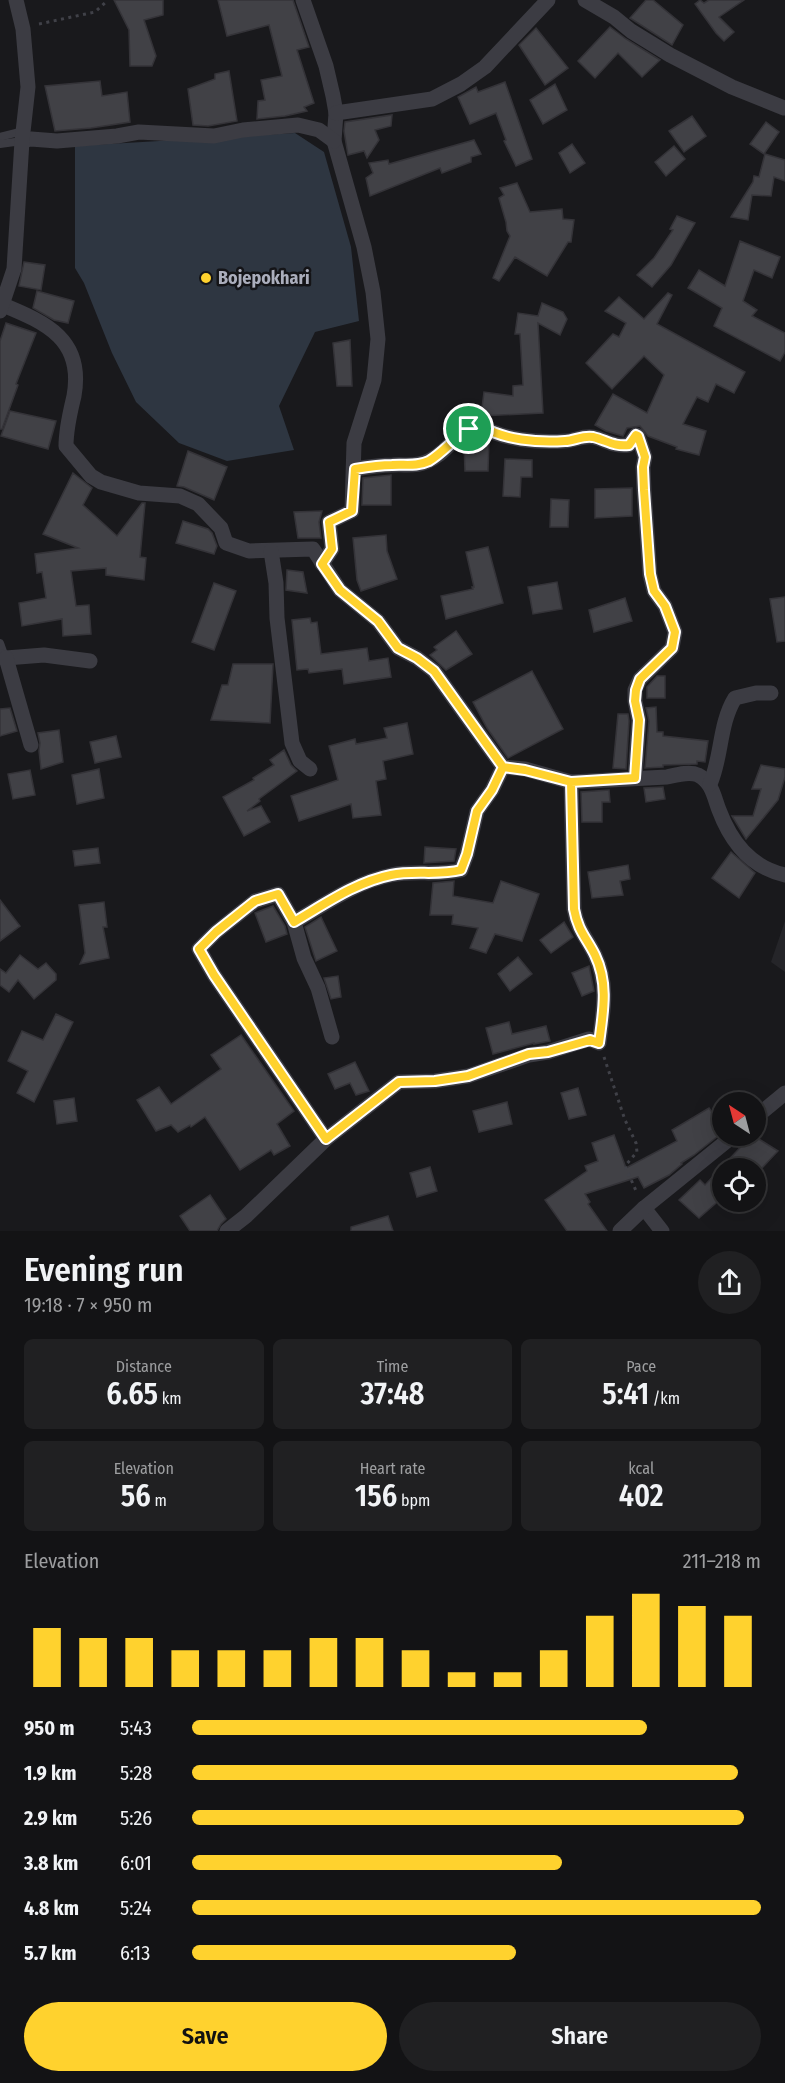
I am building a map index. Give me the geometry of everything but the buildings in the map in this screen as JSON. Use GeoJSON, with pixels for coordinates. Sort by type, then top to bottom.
{"type":"FeatureCollection","features":[{"type":"Feature","properties":{"kind":"street"},"geometry":{"type":"LineString","coordinates":[[16,0],[23,29],[28,85],[14,269],[1,308],[56,332],[74,358],[74,394],[66,428],[66,446],[91,476],[101,482],[139,493],[180,496],[198,504],[221,528],[226,543],[249,551],[313,549],[340,590],[378,621],[398,648],[417,658],[434,671],[503,767],[525,770],[571,782],[667,777],[682,773],[697,774],[710,784],[730,835],[742,852],[773,872],[785,874]]}},
{"type":"Feature","properties":{"kind":"street"},"geometry":{"type":"LineString","coordinates":[[303,0],[326,66],[336,113],[334,141],[364,248],[373,292],[378,339],[374,380],[354,443],[352,511],[329,522],[332,549],[322,564]]}},
{"type":"Feature","properties":{"kind":"street"},"geometry":{"type":"LineString","coordinates":[[336,113],[432,99],[485,67],[548,0]]}},
{"type":"Feature","properties":{"kind":"street"},"geometry":{"type":"LineString","coordinates":[[585,0],[670,55],[732,87],[784,108]]}},
{"type":"Feature","properties":{"kind":"street"},"geometry":{"type":"LineString","coordinates":[[23,136],[31,139],[57,141],[139,132],[214,136],[243,130],[298,125],[318,130],[334,141]]}},
{"type":"Feature","properties":{"kind":"street"},"geometry":{"type":"LineString","coordinates":[[355,469],[394,465],[410,466],[428,461],[458,436],[469,429],[481,426],[492,433],[544,441],[568,441],[579,437],[592,437],[613,445],[626,446],[636,435],[638,436],[645,457],[643,467],[650,574],[654,591],[665,606],[675,632],[672,648],[640,679],[636,690],[635,701],[639,720],[635,778]]}},
{"type":"Feature","properties":{"kind":"street"},"geometry":{"type":"LineString","coordinates":[[271,551],[292,743],[300,760],[310,769]]}},
{"type":"Feature","properties":{"kind":"street"},"geometry":{"type":"LineString","coordinates":[[31,745],[3,658],[44,655],[90,661]]}},
{"type":"Feature","properties":{"kind":"street"},"geometry":{"type":"LineString","coordinates":[[710,784],[717,769],[727,711],[735,698],[756,693],[771,693]]}},
{"type":"Feature","properties":{"kind":"street"},"geometry":{"type":"LineString","coordinates":[[294,922],[366,881],[394,874],[446,874],[461,870],[477,811],[492,790],[503,767]]}},
{"type":"Feature","properties":{"kind":"street"},"geometry":{"type":"LineString","coordinates":[[227,1231],[246,1216],[326,1139],[399,1082],[435,1081],[468,1076],[529,1054],[548,1052],[590,1040],[599,1043],[604,1005],[604,981],[595,956],[577,926],[574,909],[571,782]]}},
{"type":"Feature","properties":{"kind":"street"},"geometry":{"type":"LineString","coordinates":[[326,1139],[214,975],[199,949],[216,932],[255,901],[278,894],[294,922],[304,958],[318,988],[332,1037]]}},
{"type":"Feature","properties":{"kind":"street"},"geometry":{"type":"LineString","coordinates":[[766,1109],[785,1093]]}},
{"type":"Feature","properties":{"kind":"street"},"geometry":{"type":"LineString","coordinates":[[620,1231],[644,1208],[721,1146]]}},
{"type":"Feature","properties":{"kind":"street"},"geometry":{"type":"LineString","coordinates":[[644,1208],[662,1231]]}},
{"type":"Feature","properties":{"kind":"lane"},"geometry":{"type":"LineString","coordinates":[[0,137],[23,136]]}},
{"type":"Feature","properties":{"kind":"lane"},"geometry":{"type":"LineString","coordinates":[[0,144],[23,136]]}},
{"type":"Feature","properties":{"kind":"lane"},"geometry":{"type":"LineString","coordinates":[[0,643],[3,658]]}},
{"type":"Feature","properties":{"kind":"path"},"geometry":{"type":"LineString","coordinates":[[23,29],[27,26],[95,12],[108,0]]}},
{"type":"Feature","properties":{"kind":"path"},"geometry":{"type":"LineString","coordinates":[[599,1043],[625,1120],[636,1143],[637,1152],[625,1166],[644,1208]]}},
{"type":"Feature","properties":{"kind":"shaded area"},"geometry":{"type":"Polygon","coordinates":[[[295,133],[324,152],[351,247],[359,321],[315,332],[279,406],[294,450],[227,461],[179,443],[136,402],[112,353],[84,283],[75,268],[75,146],[295,133]]]}},
{"type":"Feature","properties":{"kind":"shaded area"},"geometry":{"type":"Polygon","coordinates":[[[785,921],[785,972],[771,962],[785,921]]]}},
{"type":"Feature","properties":{"kind":"place","name":"Bojepokhari"},"geometry":{"type":"Point","coordinates":[206,278]}},
{"type":"Feature","properties":{"kind":"route"},"geometry":{"type":"LineString","coordinates":[[469,429],[428,461],[410,466],[394,465],[355,469],[352,511],[329,522],[332,549],[322,564],[340,590],[378,621],[398,648],[417,658],[434,671],[503,767],[525,770],[571,782],[574,909],[577,926],[595,956],[604,981],[604,1005],[599,1043],[590,1040],[548,1052],[529,1054],[468,1076],[435,1081],[399,1082],[326,1139],[214,975],[199,949],[216,932],[255,901],[278,894],[294,922],[366,881],[394,874],[446,874],[461,870],[477,811],[492,790],[503,767],[525,770],[555,777],[571,782],[635,778],[639,736],[636,690],[640,679],[672,648],[675,632],[665,606],[654,591],[650,574],[643,467],[645,457],[638,436],[636,435],[626,446],[613,445],[592,437],[579,437],[568,441],[527,440],[492,433],[481,426],[469,429]]}}]}
